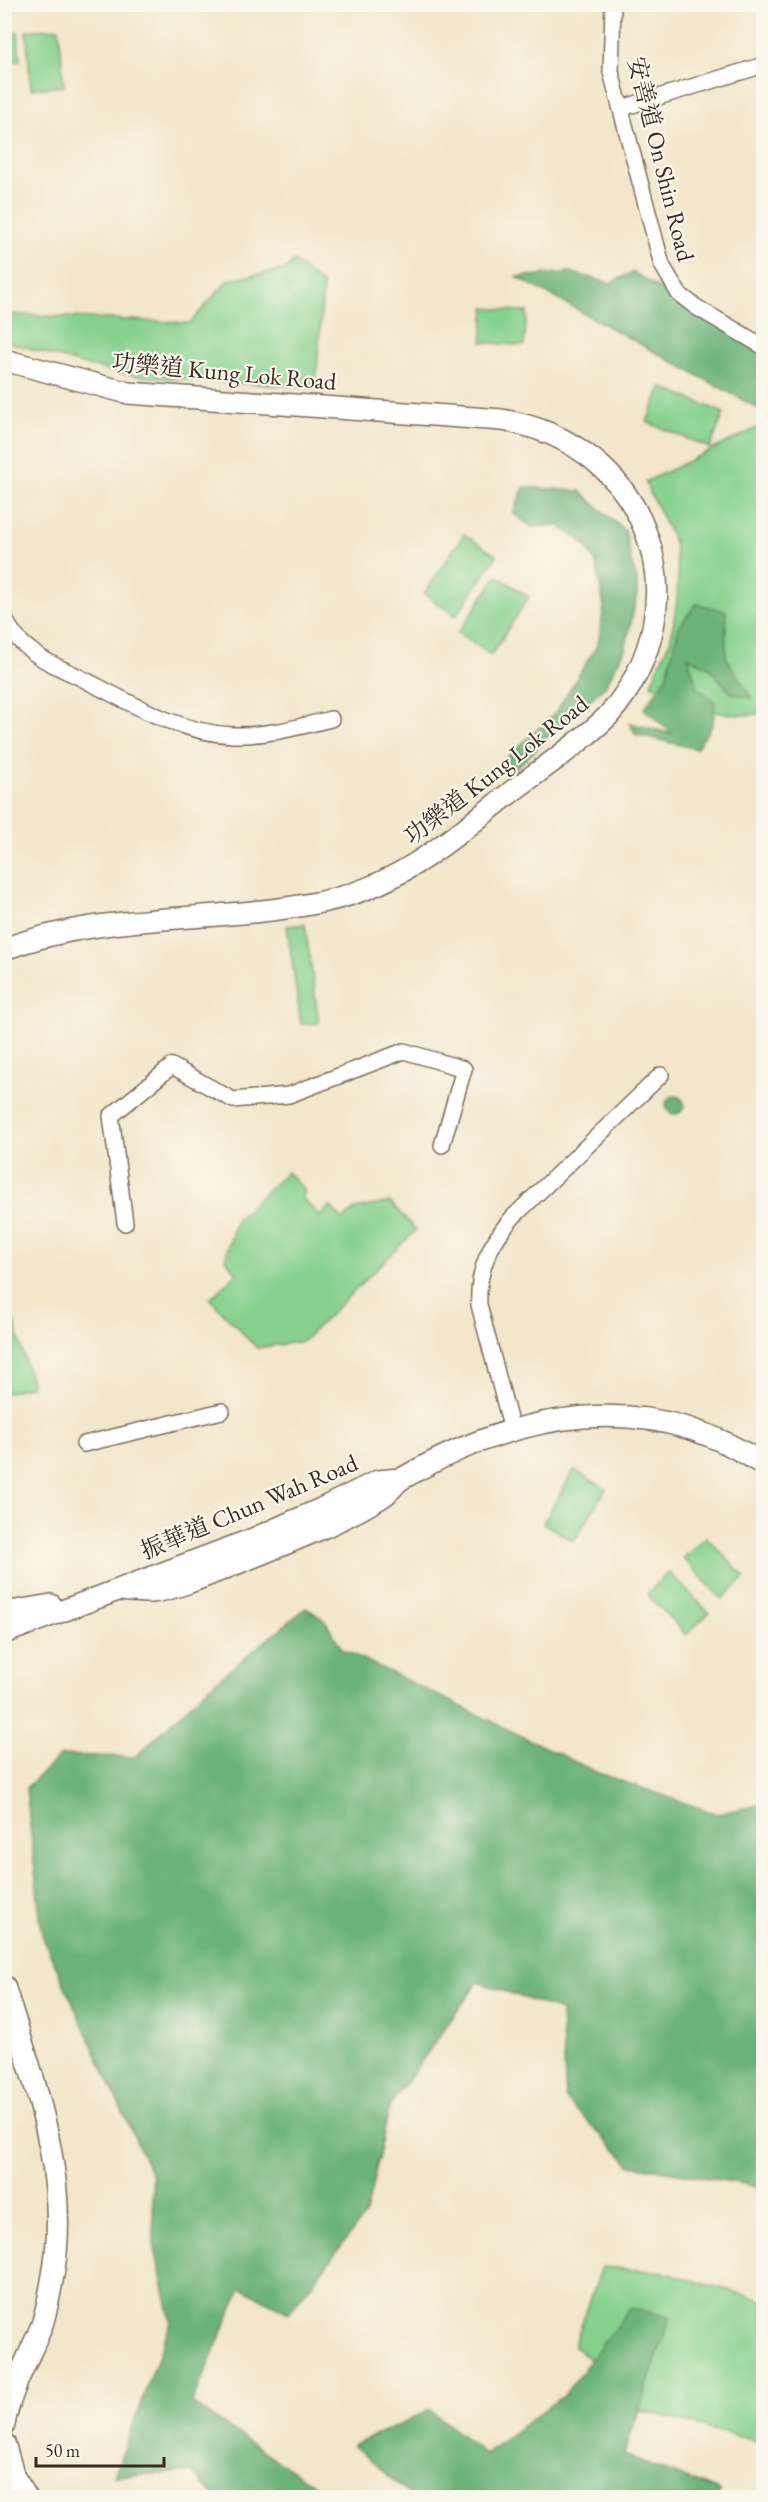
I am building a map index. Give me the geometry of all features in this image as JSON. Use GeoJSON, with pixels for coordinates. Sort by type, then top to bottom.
{"type":"FeatureCollection","features":[{"type":"Feature","properties":{"kind":"street","name":"安善道 On Shin Road"},"geometry":{"type":"LineString","coordinates":[[613,4],[611,72],[662,265],[669,280],[680,294],[696,307],[764,347]]}},
{"type":"Feature","properties":{"kind":"street"},"geometry":{"type":"LineString","coordinates":[[622,108],[764,65]]}},
{"type":"Feature","properties":{"kind":"street","name":"功樂道 Kung Lok Road"},"geometry":{"type":"LineString","coordinates":[[4,360],[128,393],[502,420],[534,427],[578,447],[603,468],[625,492],[641,520],[652,551],[657,599],[653,631],[643,662],[628,691],[608,716],[459,833],[402,874],[365,890],[326,902],[87,926],[53,933],[4,949]]}},
{"type":"Feature","properties":{"kind":"street"},"geometry":{"type":"LineString","coordinates":[[4,617],[14,634],[34,653],[154,714],[184,726],[215,733],[249,735],[285,730],[331,719]]}},
{"type":"Feature","properties":{"kind":"street"},"geometry":{"type":"LineString","coordinates":[[125,1223],[111,1116],[172,1066],[233,1100],[289,1095],[404,1051],[464,1069],[442,1145]]}},
{"type":"Feature","properties":{"kind":"street"},"geometry":{"type":"LineString","coordinates":[[512,1430],[479,1305],[479,1284],[485,1260],[498,1235],[513,1217],[661,1076]]}},
{"type":"Feature","properties":{"kind":"street"},"geometry":{"type":"LineString","coordinates":[[84,1444],[222,1411]]}},
{"type":"Feature","properties":{"kind":"street","name":"振華道 Chun Wah Road"},"geometry":{"type":"LineString","coordinates":[[4,1633],[93,1598],[120,1590],[154,1592],[199,1578],[261,1554],[327,1525],[385,1495],[400,1479],[454,1452],[512,1430],[556,1418],[619,1415],[646,1418],[696,1429],[745,1452],[764,1465]]}},
{"type":"Feature","properties":{"kind":"street","name":"振華道 Chun Wah Road"},"geometry":{"type":"LineString","coordinates":[[4,1613],[93,1598]]}},
{"type":"Feature","properties":{"kind":"street"},"geometry":{"type":"LineString","coordinates":[[4,1986],[50,2138],[59,2214],[53,2280],[41,2326],[6,2413]]}},
{"type":"Feature","properties":{"kind":"street"},"geometry":{"type":"LineString","coordinates":[[4,2443],[14,2476],[27,2498]]}},
{"type":"Feature","properties":{"kind":"green space"},"geometry":{"type":"Polygon","coordinates":[[[59,28],[64,86],[31,89],[26,31],[59,28]]]}},
{"type":"Feature","properties":{"kind":"green space"},"geometry":{"type":"Polygon","coordinates":[[[18,31],[20,61],[5,62],[5,32],[18,31]]]}},
{"type":"Feature","properties":{"kind":"green space"},"geometry":{"type":"Polygon","coordinates":[[[294,261],[323,285],[316,388],[137,376],[88,366],[5,341],[5,309],[7,314],[190,323],[228,280],[286,269],[294,261]]]}},
{"type":"Feature","properties":{"kind":"green space"},"geometry":{"type":"Polygon","coordinates":[[[569,272],[610,283],[633,272],[763,352],[763,411],[517,277],[569,272]]]}},
{"type":"Feature","properties":{"kind":"green space"},"geometry":{"type":"Polygon","coordinates":[[[485,308],[527,312],[524,346],[482,342],[485,308]]]}},
{"type":"Feature","properties":{"kind":"green space"},"geometry":{"type":"Polygon","coordinates":[[[661,387],[724,413],[710,448],[647,422],[661,387]]]}},
{"type":"Feature","properties":{"kind":"green space"},"geometry":{"type":"Polygon","coordinates":[[[763,425],[763,714],[738,715],[692,709],[651,684],[671,638],[677,600],[678,574],[674,542],[645,482],[763,425]]]}},
{"type":"Feature","properties":{"kind":"green space"},"geometry":{"type":"Polygon","coordinates":[[[524,487],[580,491],[626,532],[631,562],[637,579],[637,595],[625,650],[605,686],[508,775],[505,759],[556,712],[598,644],[604,607],[596,562],[586,546],[558,525],[532,527],[513,513],[524,487]]]}},
{"type":"Feature","properties":{"kind":"green space"},"geometry":{"type":"Polygon","coordinates":[[[464,534],[497,556],[456,616],[424,594],[464,534]]]}},
{"type":"Feature","properties":{"kind":"green space"},"geometry":{"type":"Polygon","coordinates":[[[497,576],[529,597],[491,655],[458,633],[497,576]]]}},
{"type":"Feature","properties":{"kind":"green space"},"geometry":{"type":"Polygon","coordinates":[[[696,604],[726,611],[726,658],[752,698],[731,693],[709,667],[688,657],[697,687],[715,702],[713,724],[696,749],[635,734],[630,723],[673,734],[644,709],[666,678],[679,627],[696,604]]]}},
{"type":"Feature","properties":{"kind":"green space"},"geometry":{"type":"Polygon","coordinates":[[[305,924],[319,1023],[301,1024],[287,926],[305,924]]]}},
{"type":"Feature","properties":{"kind":"green space"},"geometry":{"type":"Polygon","coordinates":[[[675,1096],[681,1099],[684,1105],[681,1111],[675,1114],[669,1111],[666,1105],[669,1099],[675,1096]]]}},
{"type":"Feature","properties":{"kind":"green space"},"geometry":{"type":"Polygon","coordinates":[[[287,1172],[303,1188],[303,1199],[320,1216],[330,1206],[343,1220],[355,1209],[390,1202],[416,1230],[303,1341],[257,1348],[210,1299],[237,1273],[225,1259],[236,1220],[287,1172]]]}},
{"type":"Feature","properties":{"kind":"green space"},"geometry":{"type":"Polygon","coordinates":[[[14,1321],[32,1386],[5,1393],[5,1324],[14,1321]]]}},
{"type":"Feature","properties":{"kind":"green space"},"geometry":{"type":"Polygon","coordinates":[[[574,1470],[606,1489],[574,1541],[543,1523],[574,1470]]]}},
{"type":"Feature","properties":{"kind":"green space"},"geometry":{"type":"Polygon","coordinates":[[[706,1537],[745,1577],[722,1599],[683,1558],[706,1537]]]}},
{"type":"Feature","properties":{"kind":"green space"},"geometry":{"type":"Polygon","coordinates":[[[669,1572],[709,1613],[686,1635],[647,1594],[669,1572]]]}},
{"type":"Feature","properties":{"kind":"green space"},"geometry":{"type":"Polygon","coordinates":[[[306,1608],[325,1620],[342,1649],[598,1773],[717,1814],[763,1804],[763,2187],[631,2165],[566,2100],[561,2011],[478,1982],[390,2105],[366,2214],[289,2313],[241,2288],[192,2403],[332,2497],[215,2497],[192,2472],[114,2476],[171,2322],[154,2244],[152,2176],[42,1936],[26,1788],[61,1755],[135,1757],[211,1685],[306,1608]]]}},
{"type":"Feature","properties":{"kind":"green space"},"geometry":{"type":"Polygon","coordinates":[[[602,2267],[663,2272],[763,2300],[763,2443],[628,2407],[608,2374],[574,2346],[602,2267]]]}},
{"type":"Feature","properties":{"kind":"green space"},"geometry":{"type":"Polygon","coordinates":[[[630,2308],[670,2317],[624,2455],[720,2491],[717,2497],[412,2497],[353,2445],[430,2410],[485,2454],[565,2394],[630,2308]]]}}]}
